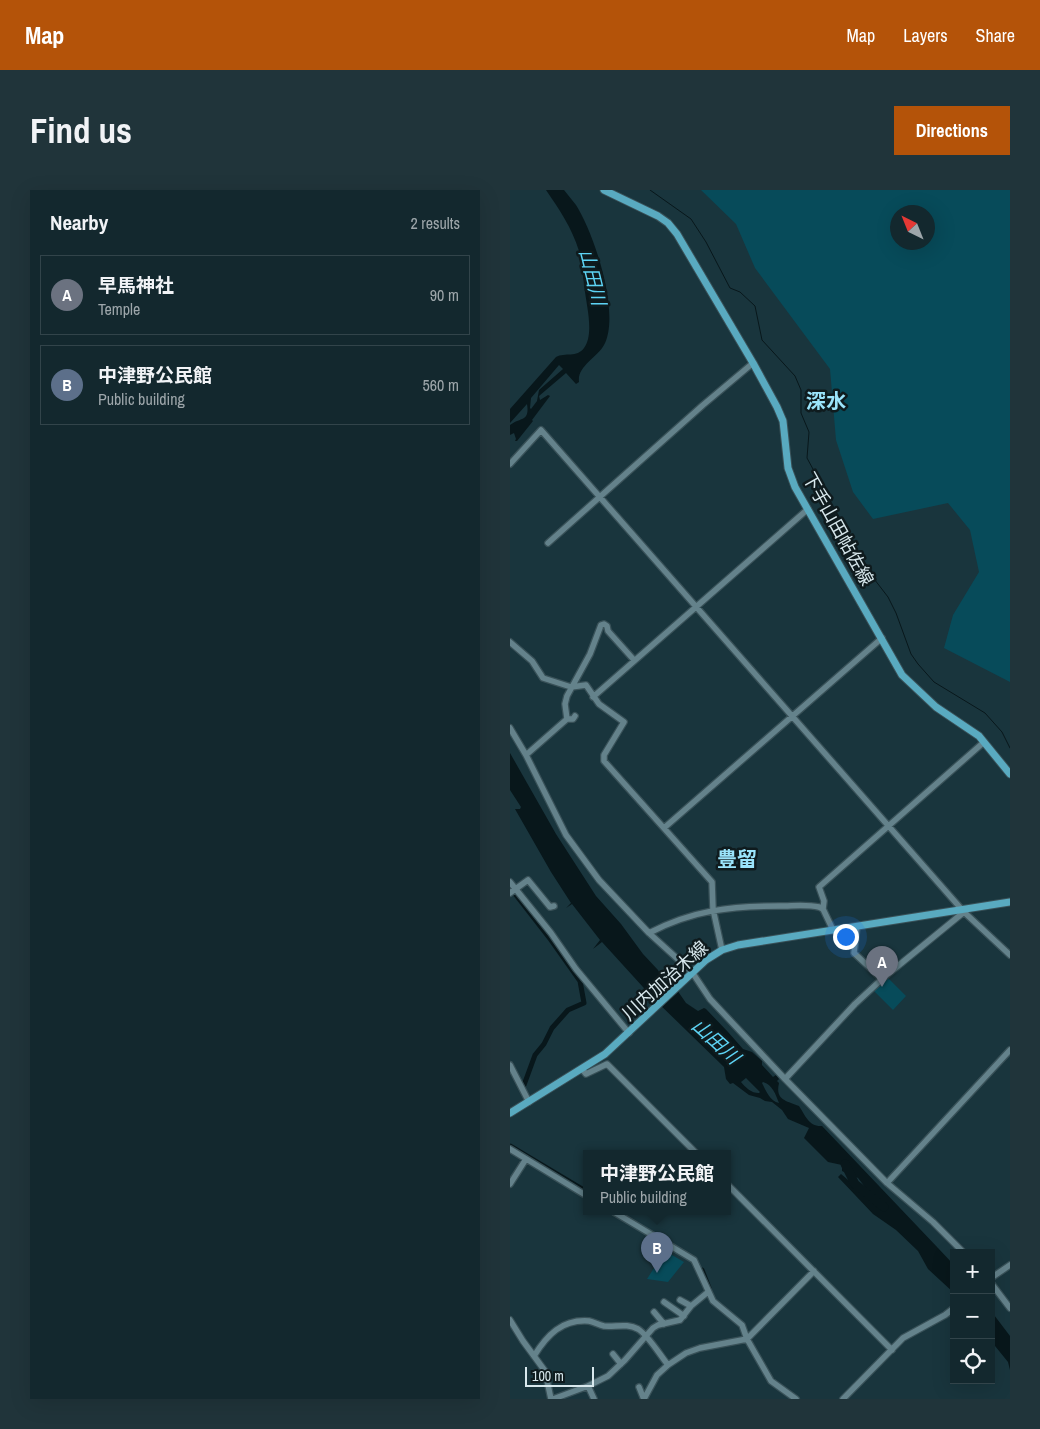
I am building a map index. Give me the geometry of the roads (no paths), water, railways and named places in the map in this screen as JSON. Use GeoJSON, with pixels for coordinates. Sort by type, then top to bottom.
{"type":"FeatureCollection","features":[{"type":"Feature","properties":{"kind":"main road","name":"下手山田帖佐線"},"geometry":{"type":"LineString","coordinates":[[604,190],[658,216],[668,223],[677,234],[753,363],[783,421],[788,468],[795,487],[902,675],[936,707],[969,728],[984,742],[1010,774]]}},
{"type":"Feature","properties":{"kind":"main road","name":"川内加治木線"},"geometry":{"type":"LineString","coordinates":[[510,1114],[605,1054],[691,973],[706,960],[722,950],[738,945],[963,911],[1010,902]]}},
{"type":"Feature","properties":{"kind":"street"},"geometry":{"type":"LineString","coordinates":[[548,543],[753,363]]}},
{"type":"Feature","properties":{"kind":"street"},"geometry":{"type":"LineString","coordinates":[[510,464],[541,430],[963,911],[1010,955]]}},
{"type":"Feature","properties":{"kind":"street"},"geometry":{"type":"LineString","coordinates":[[593,697],[808,509]]}},
{"type":"Feature","properties":{"kind":"street"},"geometry":{"type":"LineString","coordinates":[[567,719],[565,704],[571,687],[590,654],[601,625],[607,626],[608,630],[634,660]]}},
{"type":"Feature","properties":{"kind":"street"},"geometry":{"type":"LineString","coordinates":[[664,828],[882,638]]}},
{"type":"Feature","properties":{"kind":"street"},"geometry":{"type":"LineString","coordinates":[[510,642],[532,661],[543,678],[571,687],[586,685],[599,704],[624,722],[604,755],[604,761],[712,882],[713,910],[722,950]]}},
{"type":"Feature","properties":{"kind":"street"},"geometry":{"type":"LineString","coordinates":[[526,755],[567,719],[573,719],[575,716]]}},
{"type":"Feature","properties":{"kind":"street"},"geometry":{"type":"LineString","coordinates":[[510,728],[526,755],[566,835],[599,880],[649,933],[691,973],[710,999],[785,1079],[888,1183],[933,1222],[960,1249]]}},
{"type":"Feature","properties":{"kind":"street"},"geometry":{"type":"LineString","coordinates":[[822,909],[824,900],[819,887],[984,742]]}},
{"type":"Feature","properties":{"kind":"street"},"geometry":{"type":"LineString","coordinates":[[513,891],[528,880],[550,908],[554,906]]}},
{"type":"Feature","properties":{"kind":"street"},"geometry":{"type":"LineString","coordinates":[[510,882],[513,891],[551,933],[576,969],[629,1032]]}},
{"type":"Feature","properties":{"kind":"street"},"geometry":{"type":"LineString","coordinates":[[649,933],[667,924],[713,910],[754,906],[814,906],[822,909],[834,930]]}},
{"type":"Feature","properties":{"kind":"street"},"geometry":{"type":"LineString","coordinates":[[785,1079],[855,1004],[963,911]]}},
{"type":"Feature","properties":{"kind":"street"},"geometry":{"type":"LineString","coordinates":[[857,926],[854,953],[882,979]]}},
{"type":"Feature","properties":{"kind":"street"},"geometry":{"type":"LineString","coordinates":[[888,1183],[1010,1050]]}},
{"type":"Feature","properties":{"kind":"street"},"geometry":{"type":"LineString","coordinates":[[582,1069],[586,1074],[607,1064],[693,1150]]}},
{"type":"Feature","properties":{"kind":"street"},"geometry":{"type":"LineString","coordinates":[[510,1066],[529,1102]]}},
{"type":"Feature","properties":{"kind":"street"},"geometry":{"type":"LineString","coordinates":[[510,1149],[583,1194]]}},
{"type":"Feature","properties":{"kind":"street"},"geometry":{"type":"LineString","coordinates":[[510,1184],[526,1159]]}},
{"type":"Feature","properties":{"kind":"street"},"geometry":{"type":"LineString","coordinates":[[731,1188],[892,1350]]}},
{"type":"Feature","properties":{"kind":"street"},"geometry":{"type":"LineString","coordinates":[[619,1215],[694,1260],[716,1305],[739,1321],[771,1381],[796,1399]]}},
{"type":"Feature","properties":{"kind":"street"},"geometry":{"type":"LineString","coordinates":[[995,1275],[1010,1265]]}},
{"type":"Feature","properties":{"kind":"street"},"geometry":{"type":"LineString","coordinates":[[643,1398],[657,1375],[686,1353],[700,1348],[747,1339],[814,1272]]}},
{"type":"Feature","properties":{"kind":"street"},"geometry":{"type":"LineString","coordinates":[[995,1288],[1010,1308]]}},
{"type":"Feature","properties":{"kind":"street"},"geometry":{"type":"LineString","coordinates":[[510,1320],[545,1371],[552,1399],[588,1386],[608,1376],[658,1325],[677,1322],[691,1306],[708,1292]]}},
{"type":"Feature","properties":{"kind":"street"},"geometry":{"type":"LineString","coordinates":[[680,1300],[691,1306]]}},
{"type":"Feature","properties":{"kind":"street"},"geometry":{"type":"LineString","coordinates":[[664,1302],[684,1316]]}},
{"type":"Feature","properties":{"kind":"street"},"geometry":{"type":"LineString","coordinates":[[843,1399],[903,1338],[950,1311]]}},
{"type":"Feature","properties":{"kind":"street"},"geometry":{"type":"LineString","coordinates":[[654,1312],[664,1324]]}},
{"type":"Feature","properties":{"kind":"street"},"geometry":{"type":"LineString","coordinates":[[534,1356],[546,1337],[556,1328],[578,1321],[589,1321],[603,1326],[631,1326],[640,1331],[668,1365]]}},
{"type":"Feature","properties":{"kind":"street"},"geometry":{"type":"LineString","coordinates":[[613,1354],[621,1364]]}},
{"type":"Feature","properties":{"kind":"street"},"geometry":{"type":"LineString","coordinates":[[588,1386],[594,1399]]}},
{"type":"Feature","properties":{"kind":"street"},"geometry":{"type":"LineString","coordinates":[[639,1387],[643,1398]]}},
{"type":"Feature","properties":{"kind":"water","name":"山田川"},"geometry":{"type":"Polygon","coordinates":[[[546,190],[564,190],[576,205],[583,218],[603,274],[609,314],[608,331],[601,350],[581,371],[579,382],[576,384],[566,373],[539,396],[540,400],[548,395],[550,396],[533,421],[515,441],[514,433],[510,435],[510,425],[526,416],[527,404],[510,423],[510,409],[556,357],[578,353],[584,348],[589,336],[588,313],[579,251],[569,227],[546,190]],[[559,365],[531,398],[531,409],[537,401],[539,390],[563,369],[559,365]]]}},
{"type":"Feature","properties":{"kind":"water","name":"山田川"},"geometry":{"type":"Polygon","coordinates":[[[510,753],[556,834],[596,896],[658,970],[663,980],[677,990],[686,1003],[698,1011],[706,1009],[743,1049],[752,1052],[762,1061],[762,1065],[773,1077],[776,1075],[779,1079],[777,1081],[779,1083],[780,1096],[786,1101],[799,1106],[805,1117],[814,1125],[822,1126],[950,1261],[950,1289],[928,1269],[918,1251],[896,1230],[873,1214],[838,1177],[841,1174],[872,1200],[875,1200],[858,1178],[842,1171],[842,1165],[828,1162],[804,1138],[809,1128],[788,1119],[782,1110],[772,1102],[749,1095],[733,1083],[730,1084],[726,1079],[724,1067],[653,998],[602,942],[593,949],[600,940],[572,904],[566,908],[571,903],[515,809],[520,809],[521,807],[510,790],[510,753]],[[746,1078],[741,1082],[751,1091],[760,1092],[746,1078]],[[762,1083],[769,1095],[779,1103],[775,1093],[766,1083],[762,1083]]]}},
{"type":"Feature","properties":{"kind":"water"},"geometry":{"type":"Polygon","coordinates":[[[995,1316],[1010,1336],[1010,1370],[1008,1362],[995,1346],[995,1316]]]}},
{"type":"Feature","properties":{"kind":"waterway"},"geometry":{"type":"LineString","coordinates":[[650,190],[691,219],[706,242],[730,288],[740,292],[755,306],[762,340],[795,376],[801,390],[801,413],[809,432],[807,458],[868,571],[888,597],[911,654],[934,682],[985,713],[1002,732],[1010,748]]}},
{"type":"Feature","properties":{"kind":"waterway"},"geometry":{"type":"LineString","coordinates":[[516,895],[580,981],[584,1003],[568,1010],[552,1028],[544,1044],[535,1055],[524,1085]]}},
{"type":"Feature","properties":{"kind":"waterway"},"geometry":{"type":"LineString","coordinates":[[510,1146],[583,1190]]}},
{"type":"Feature","properties":{"kind":"waterway","name":"山田川"},"geometry":{"type":"LineString","coordinates":[[845,1164],[855,1184],[884,1207]]}},
{"type":"Feature","properties":{"kind":"waterway"},"geometry":{"type":"LineString","coordinates":[[702,1270],[709,1288]]}},
{"type":"Feature","properties":{"kind":"place","name":"早馬神社"},"geometry":{"type":"Point","coordinates":[882,987]}},
{"type":"Feature","properties":{"kind":"place","name":"中津野公民館"},"geometry":{"type":"Point","coordinates":[657,1273]}},
{"type":"Feature","properties":{"kind":"district","name":"深水"},"geometry":{"type":"Point","coordinates":[826,401]}},
{"type":"Feature","properties":{"kind":"district","name":"豊留"},"geometry":{"type":"Point","coordinates":[737,859]}}]}
